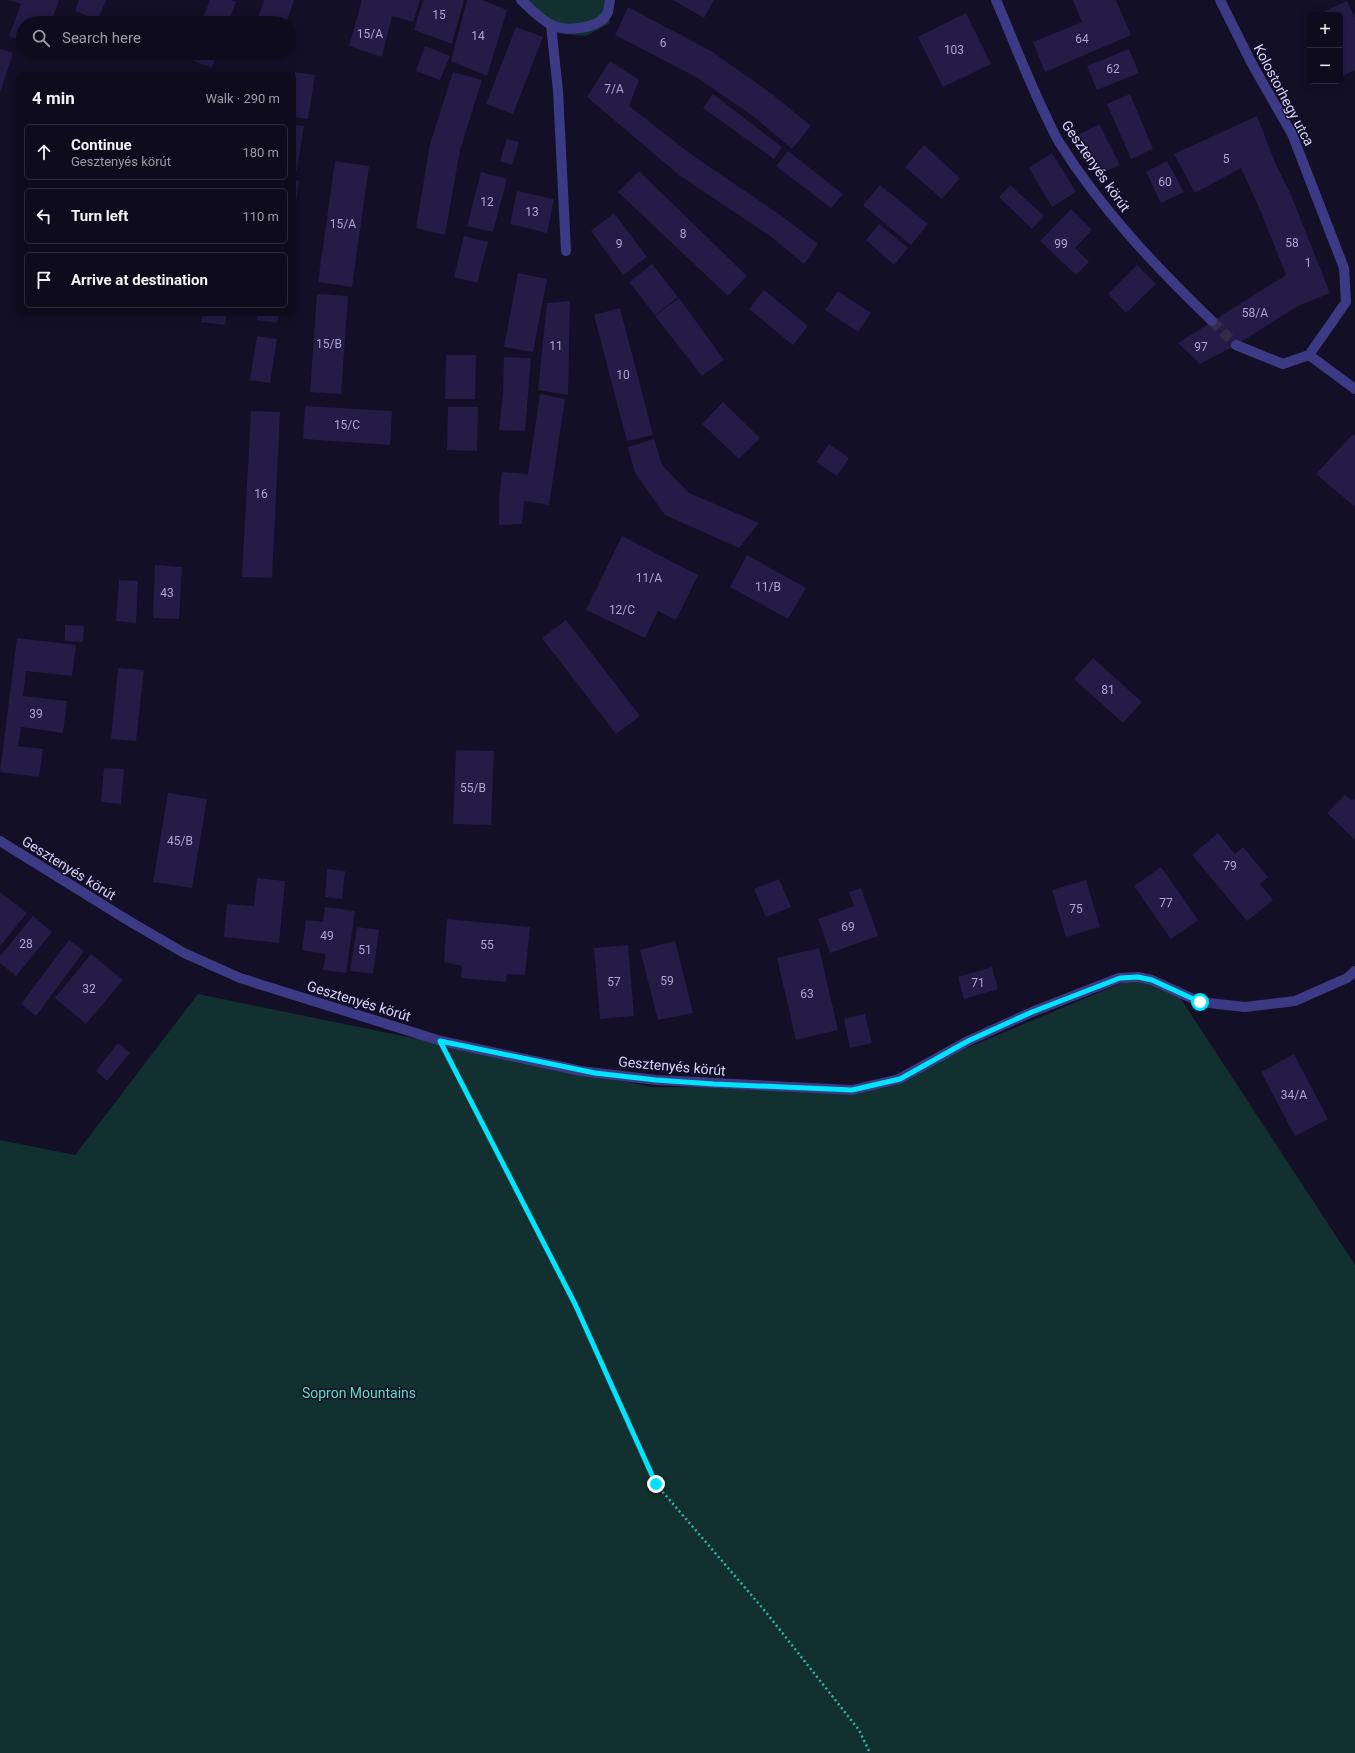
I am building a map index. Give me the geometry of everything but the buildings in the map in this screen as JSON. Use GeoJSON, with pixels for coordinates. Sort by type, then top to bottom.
{"type":"FeatureCollection","features":[{"type":"Feature","properties":{"kind":"street"},"geometry":{"type":"LineString","coordinates":[[521,0],[551,25],[565,28],[583,28],[597,23],[608,13],[610,0]]}},
{"type":"Feature","properties":{"kind":"street","name":"Gesztenyés körút"},"geometry":{"type":"LineString","coordinates":[[996,0],[1036,95],[1058,140],[1096,195],[1131,239],[1212,321]]}},
{"type":"Feature","properties":{"kind":"street","name":"Kolostorhegy utca"},"geometry":{"type":"LineString","coordinates":[[1220,0],[1252,64],[1292,134],[1344,268],[1346,302],[1309,355]]}},
{"type":"Feature","properties":{"kind":"street"},"geometry":{"type":"LineString","coordinates":[[551,25],[558,91],[566,252]]}},
{"type":"Feature","properties":{"kind":"street"},"geometry":{"type":"LineString","coordinates":[[1236,345],[1283,364],[1309,355],[1355,389]]}},
{"type":"Feature","properties":{"kind":"street","name":"Gesztenyés körút"},"geometry":{"type":"LineString","coordinates":[[0,841],[129,921],[184,953],[240,978],[440,1041],[588,1072],[656,1080],[707,1084],[852,1090],[900,1079],[968,1041],[1032,1012],[1120,978],[1138,977],[1152,980],[1200,1002],[1245,1007],[1295,1001],[1347,978],[1355,971]]}},
{"type":"Feature","properties":{"kind":"path"},"geometry":{"type":"LineString","coordinates":[[440,1041],[575,1304],[656,1484],[765,1611],[859,1730],[870,1753]]}},
{"type":"Feature","properties":{"kind":"green space"},"geometry":{"type":"Polygon","coordinates":[[[515,0],[608,0],[610,23],[586,36],[554,33],[515,0]]]}},
{"type":"Feature","properties":{"kind":"green space","name":"Sopron Mountains"},"geometry":{"type":"Polygon","coordinates":[[[1136,977],[1179,996],[1355,1265],[1355,1753],[0,1753],[0,1140],[75,1155],[198,994],[652,1087],[871,1088],[1136,977]]]}},
{"type":"Feature","properties":{"kind":"tunnel"},"geometry":{"type":"LineString","coordinates":[[1212,321],[1236,345]]}},
{"type":"Feature","properties":{"kind":"route"},"geometry":{"type":"LineString","coordinates":[[656,1484],[575,1304],[440,1041],[595,1073],[656,1080],[714,1084],[852,1090],[900,1079],[968,1041],[1032,1012],[1120,978],[1138,977],[1152,980],[1200,1002]]}}]}
